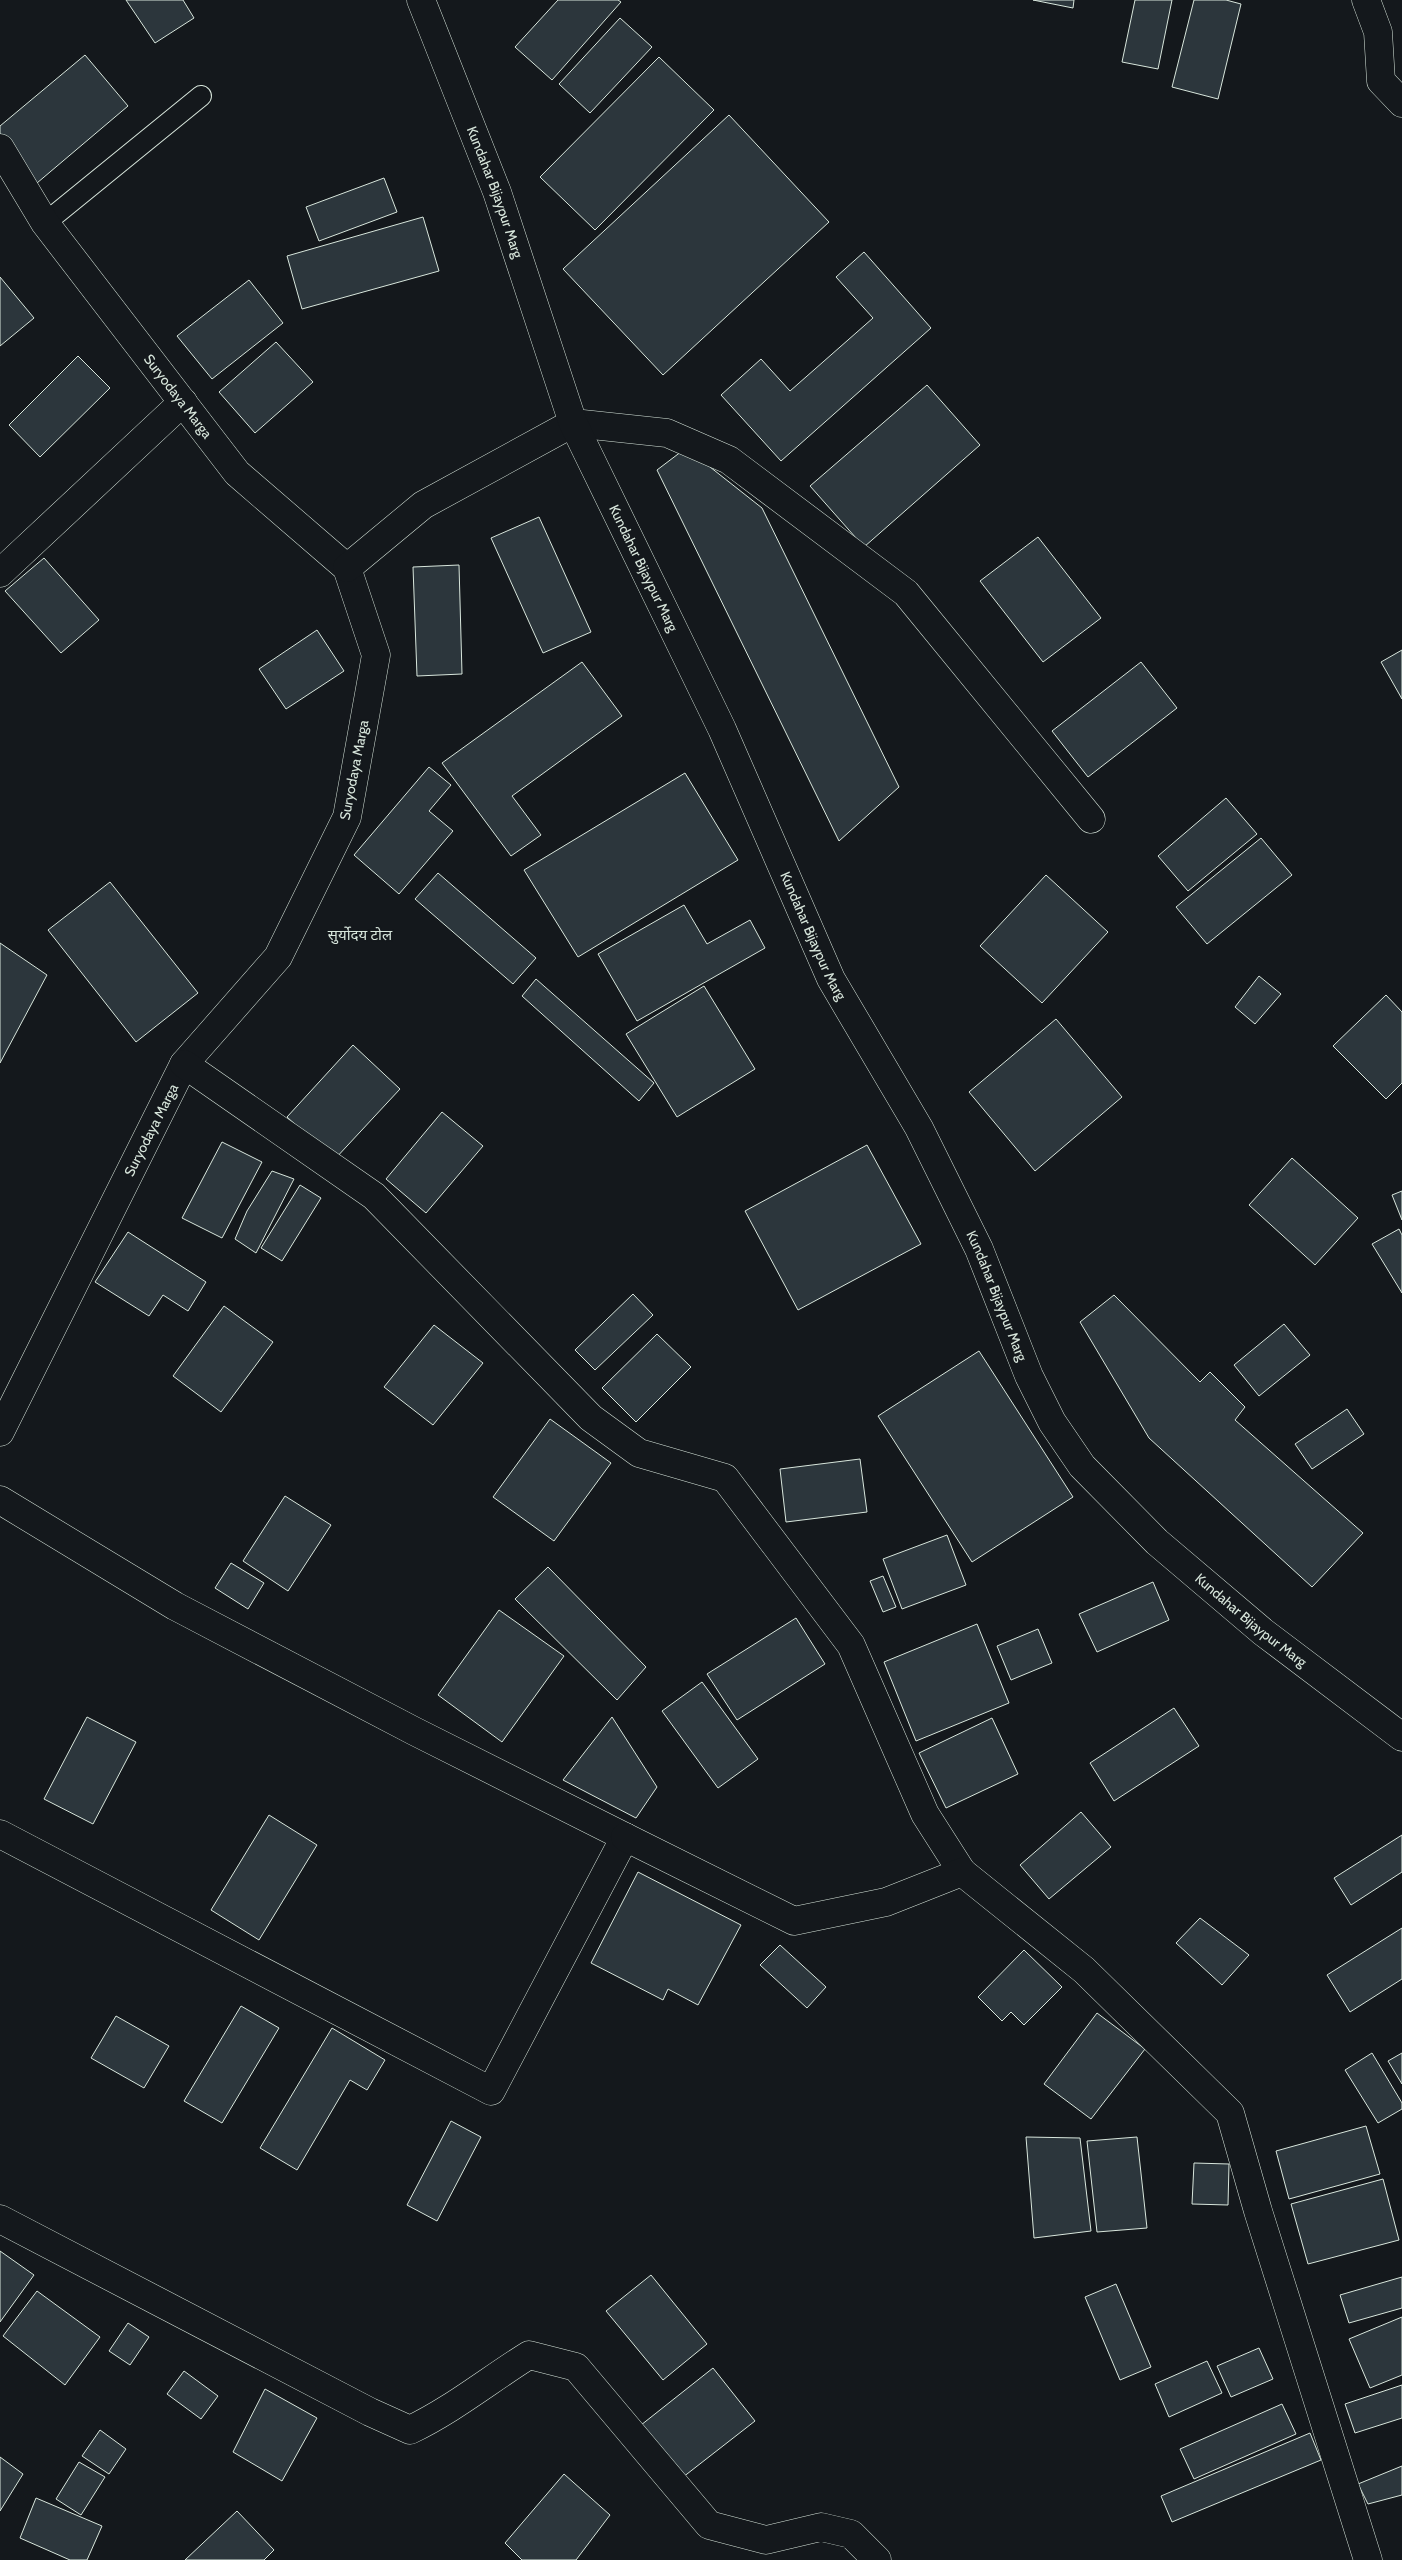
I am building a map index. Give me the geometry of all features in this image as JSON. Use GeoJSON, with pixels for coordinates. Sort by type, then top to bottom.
{"type":"FeatureCollection","features":[{"type":"Feature","properties":{"kind":"street","name":"Kundahar Bijaypur Marg"},"geometry":{"type":"LineString","coordinates":[[421,0],[497,192],[573,423],[722,729],[831,979],[919,1128],[978,1249],[1029,1376],[1052,1422],[1082,1466],[1157,1542],[1264,1632],[1402,1737]]}},
{"type":"Feature","properties":{"kind":"street"},"geometry":{"type":"LineString","coordinates":[[1366,0],[1378,32],[1381,81],[1402,103]]}},
{"type":"Feature","properties":{"kind":"street","name":"Suryodaya Marga"},"geometry":{"type":"LineString","coordinates":[[0,148],[45,223],[237,473],[347,568],[376,656],[348,817],[278,957],[184,1064],[0,1432]]}},
{"type":"Feature","properties":{"kind":"street"},"geometry":{"type":"LineString","coordinates":[[0,573],[183,402]]}},
{"type":"Feature","properties":{"kind":"street"},"geometry":{"type":"LineString","coordinates":[[347,568],[423,504],[573,423],[667,433],[728,460],[906,592],[1091,818]]}},
{"type":"Feature","properties":{"kind":"street"},"geometry":{"type":"LineString","coordinates":[[184,1064],[374,1196],[591,1418],[639,1453],[725,1478],[852,1645],[925,1814],[962,1872],[1084,1970],[1230,2113],[1261,2221],[1368,2560]]}},
{"type":"Feature","properties":{"kind":"street"},"geometry":{"type":"LineString","coordinates":[[0,1500],[175,1606],[414,1731],[794,1922],[886,1902],[962,1872]]}},
{"type":"Feature","properties":{"kind":"street"},"geometry":{"type":"LineString","coordinates":[[0,1834],[491,2091],[625,1837]]}},
{"type":"Feature","properties":{"kind":"street"},"geometry":{"type":"LineString","coordinates":[[0,2219],[370,2412],[410,2430],[437,2418],[474,2390],[529,2355],[576,2367],[709,2524],[766,2540],[821,2527],[851,2534],[877,2560]]}},
{"type":"Feature","properties":{"kind":"lane"},"geometry":{"type":"LineString","coordinates":[[45,223],[201,96]]}},
{"type":"Feature","properties":{"kind":"building"},"geometry":{"type":"Polygon","coordinates":[[[126,0],[183,0],[194,18],[155,43],[126,0]]]}},
{"type":"Feature","properties":{"kind":"building"},"geometry":{"type":"Polygon","coordinates":[[[558,0],[618,0],[621,2],[552,80],[515,47],[558,0]]]}},
{"type":"Feature","properties":{"kind":"building"},"geometry":{"type":"Polygon","coordinates":[[[1033,0],[1074,0],[1073,8],[1033,0]]]}},
{"type":"Feature","properties":{"kind":"building"},"geometry":{"type":"Polygon","coordinates":[[[1135,0],[1172,0],[1158,69],[1122,62],[1135,0]]]}},
{"type":"Feature","properties":{"kind":"building"},"geometry":{"type":"Polygon","coordinates":[[[1194,0],[1226,0],[1241,4],[1218,99],[1172,87],[1194,0]]]}},
{"type":"Feature","properties":{"kind":"building"},"geometry":{"type":"Polygon","coordinates":[[[620,18],[652,47],[590,113],[559,84],[620,18]]]}},
{"type":"Feature","properties":{"kind":"building"},"geometry":{"type":"Polygon","coordinates":[[[85,55],[128,106],[37,183],[0,140],[0,126],[85,55]]]}},
{"type":"Feature","properties":{"kind":"building"},"geometry":{"type":"Polygon","coordinates":[[[659,57],[714,110],[595,230],[540,177],[659,57]]]}},
{"type":"Feature","properties":{"kind":"building"},"geometry":{"type":"Polygon","coordinates":[[[729,115],[829,222],[663,375],[563,269],[729,115]]]}},
{"type":"Feature","properties":{"kind":"building"},"geometry":{"type":"Polygon","coordinates":[[[384,178],[397,212],[319,241],[306,207],[384,178]]]}},
{"type":"Feature","properties":{"kind":"building"},"geometry":{"type":"Polygon","coordinates":[[[423,217],[439,271],[302,309],[287,256],[423,217]]]}},
{"type":"Feature","properties":{"kind":"building"},"geometry":{"type":"Polygon","coordinates":[[[864,252],[931,328],[781,461],[721,395],[761,359],[790,391],[873,318],[836,277],[864,252]]]}},
{"type":"Feature","properties":{"kind":"building"},"geometry":{"type":"Polygon","coordinates":[[[0,277],[34,318],[0,346],[0,277]]]}},
{"type":"Feature","properties":{"kind":"building"},"geometry":{"type":"Polygon","coordinates":[[[249,280],[283,323],[212,379],[177,336],[249,280]]]}},
{"type":"Feature","properties":{"kind":"building"},"geometry":{"type":"Polygon","coordinates":[[[276,342],[313,382],[255,433],[219,392],[276,342]]]}},
{"type":"Feature","properties":{"kind":"building"},"geometry":{"type":"Polygon","coordinates":[[[78,356],[110,388],[40,457],[9,425],[78,356]]]}},
{"type":"Feature","properties":{"kind":"building"},"geometry":{"type":"Polygon","coordinates":[[[927,385],[980,445],[864,547],[810,486],[927,385]]]}},
{"type":"Feature","properties":{"kind":"building"},"geometry":{"type":"Polygon","coordinates":[[[686,448],[762,508],[899,787],[839,841],[657,470],[686,448]]]}},
{"type":"Feature","properties":{"kind":"building"},"geometry":{"type":"Polygon","coordinates":[[[539,517],[591,632],[543,653],[491,538],[539,517]]]}},
{"type":"Feature","properties":{"kind":"building"},"geometry":{"type":"Polygon","coordinates":[[[1038,537],[1101,618],[1043,662],[980,581],[1038,537]]]}},
{"type":"Feature","properties":{"kind":"building"},"geometry":{"type":"Polygon","coordinates":[[[44,558],[99,620],[61,653],[5,591],[44,558]]]}},
{"type":"Feature","properties":{"kind":"building"},"geometry":{"type":"Polygon","coordinates":[[[459,565],[462,674],[417,676],[413,567],[459,565]]]}},
{"type":"Feature","properties":{"kind":"building"},"geometry":{"type":"Polygon","coordinates":[[[317,630],[344,671],[286,709],[259,669],[317,630]]]}},
{"type":"Feature","properties":{"kind":"building"},"geometry":{"type":"Polygon","coordinates":[[[1402,650],[1402,699],[1381,662],[1402,650]]]}},
{"type":"Feature","properties":{"kind":"building"},"geometry":{"type":"Polygon","coordinates":[[[582,662],[622,716],[512,796],[541,835],[511,856],[442,763],[582,662]]]}},
{"type":"Feature","properties":{"kind":"building"},"geometry":{"type":"Polygon","coordinates":[[[1141,662],[1177,708],[1088,777],[1052,731],[1141,662]]]}},
{"type":"Feature","properties":{"kind":"building"},"geometry":{"type":"Polygon","coordinates":[[[429,767],[451,785],[429,811],[453,831],[399,894],[354,855],[429,767]]]}},
{"type":"Feature","properties":{"kind":"building"},"geometry":{"type":"Polygon","coordinates":[[[685,773],[738,860],[578,957],[524,870],[685,773]]]}},
{"type":"Feature","properties":{"kind":"building"},"geometry":{"type":"Polygon","coordinates":[[[1226,798],[1257,834],[1188,891],[1158,856],[1226,798]]]}},
{"type":"Feature","properties":{"kind":"building"},"geometry":{"type":"Polygon","coordinates":[[[1261,838],[1292,875],[1207,944],[1176,907],[1261,838]]]}},
{"type":"Feature","properties":{"kind":"building"},"geometry":{"type":"Polygon","coordinates":[[[438,873],[536,958],[513,984],[415,899],[438,873]]]}},
{"type":"Feature","properties":{"kind":"building"},"geometry":{"type":"Polygon","coordinates":[[[1046,875],[1108,932],[1042,1003],[980,946],[1046,875]]]}},
{"type":"Feature","properties":{"kind":"building"},"geometry":{"type":"Polygon","coordinates":[[[110,882],[198,993],[136,1042],[48,930],[110,882]]]}},
{"type":"Feature","properties":{"kind":"building"},"geometry":{"type":"Polygon","coordinates":[[[684,905],[707,944],[750,920],[765,948],[637,1021],[598,954],[684,905]]]}},
{"type":"Feature","properties":{"kind":"building"},"geometry":{"type":"Polygon","coordinates":[[[0,943],[47,975],[0,1063],[0,943]]]}},
{"type":"Feature","properties":{"kind":"building"},"geometry":{"type":"Polygon","coordinates":[[[1259,976],[1281,994],[1255,1024],[1235,1007],[1259,976]]]}},
{"type":"Feature","properties":{"kind":"building"},"geometry":{"type":"Polygon","coordinates":[[[536,979],[654,1083],[639,1101],[522,996],[536,979]]]}},
{"type":"Feature","properties":{"kind":"building"},"geometry":{"type":"Polygon","coordinates":[[[704,986],[755,1069],[677,1117],[626,1034],[704,986]]]}},
{"type":"Feature","properties":{"kind":"building"},"geometry":{"type":"Polygon","coordinates":[[[1386,995],[1402,1012],[1402,1083],[1386,1099],[1333,1046],[1386,995]]]}},
{"type":"Feature","properties":{"kind":"building"},"geometry":{"type":"Polygon","coordinates":[[[1056,1019],[1122,1097],[1035,1171],[969,1092],[1056,1019]]]}},
{"type":"Feature","properties":{"kind":"building"},"geometry":{"type":"Polygon","coordinates":[[[353,1045],[400,1089],[334,1160],[287,1117],[353,1045]]]}},
{"type":"Feature","properties":{"kind":"building"},"geometry":{"type":"Polygon","coordinates":[[[442,1112],[483,1146],[426,1213],[386,1179],[442,1112]]]}},
{"type":"Feature","properties":{"kind":"building"},"geometry":{"type":"Polygon","coordinates":[[[222,1142],[262,1162],[222,1238],[182,1218],[222,1142]]]}},
{"type":"Feature","properties":{"kind":"building"},"geometry":{"type":"Polygon","coordinates":[[[867,1145],[921,1244],[798,1310],[745,1211],[867,1145]]]}},
{"type":"Feature","properties":{"kind":"building"},"geometry":{"type":"Polygon","coordinates":[[[1292,1158],[1358,1218],[1315,1265],[1249,1205],[1292,1158]]]}},
{"type":"Feature","properties":{"kind":"building"},"geometry":{"type":"Polygon","coordinates":[[[272,1171],[294,1179],[256,1253],[235,1239],[247,1211],[272,1171]]]}},
{"type":"Feature","properties":{"kind":"building"},"geometry":{"type":"Polygon","coordinates":[[[300,1185],[321,1198],[282,1261],[261,1248],[300,1185]]]}},
{"type":"Feature","properties":{"kind":"building"},"geometry":{"type":"Polygon","coordinates":[[[1402,1191],[1402,1220],[1392,1195],[1402,1191]]]}},
{"type":"Feature","properties":{"kind":"building"},"geometry":{"type":"Polygon","coordinates":[[[1399,1229],[1402,1235],[1402,1293],[1372,1244],[1399,1229]]]}},
{"type":"Feature","properties":{"kind":"building"},"geometry":{"type":"Polygon","coordinates":[[[128,1232],[206,1282],[188,1311],[163,1295],[149,1316],[95,1282],[128,1232]]]}},
{"type":"Feature","properties":{"kind":"building"},"geometry":{"type":"Polygon","coordinates":[[[633,1294],[653,1315],[595,1370],[575,1350],[633,1294]]]}},
{"type":"Feature","properties":{"kind":"building"},"geometry":{"type":"Polygon","coordinates":[[[1114,1295],[1200,1382],[1210,1372],[1245,1407],[1235,1420],[1363,1533],[1312,1587],[1149,1438],[1080,1322],[1114,1295]]]}},
{"type":"Feature","properties":{"kind":"building"},"geometry":{"type":"Polygon","coordinates":[[[224,1306],[273,1342],[221,1412],[173,1376],[224,1306]]]}},
{"type":"Feature","properties":{"kind":"building"},"geometry":{"type":"Polygon","coordinates":[[[1284,1324],[1310,1355],[1259,1396],[1234,1365],[1284,1324]]]}},
{"type":"Feature","properties":{"kind":"building"},"geometry":{"type":"Polygon","coordinates":[[[434,1325],[483,1363],[433,1425],[384,1387],[434,1325]]]}},
{"type":"Feature","properties":{"kind":"building"},"geometry":{"type":"Polygon","coordinates":[[[657,1334],[691,1367],[636,1422],[602,1388],[657,1334]]]}},
{"type":"Feature","properties":{"kind":"building"},"geometry":{"type":"Polygon","coordinates":[[[979,1351],[1073,1497],[972,1562],[878,1416],[979,1351]]]}},
{"type":"Feature","properties":{"kind":"building"},"geometry":{"type":"Polygon","coordinates":[[[1347,1409],[1364,1434],[1312,1469],[1295,1444],[1347,1409]]]}},
{"type":"Feature","properties":{"kind":"building"},"geometry":{"type":"Polygon","coordinates":[[[550,1419],[611,1463],[554,1541],[493,1497],[550,1419]]]}},
{"type":"Feature","properties":{"kind":"building"},"geometry":{"type":"Polygon","coordinates":[[[860,1459],[867,1512],[786,1522],[780,1469],[860,1459]]]}},
{"type":"Feature","properties":{"kind":"building"},"geometry":{"type":"Polygon","coordinates":[[[285,1496],[331,1525],[288,1591],[243,1561],[285,1496]]]}},
{"type":"Feature","properties":{"kind":"building"},"geometry":{"type":"Polygon","coordinates":[[[947,1535],[966,1585],[902,1609],[883,1559],[947,1535]]]}},
{"type":"Feature","properties":{"kind":"building"},"geometry":{"type":"Polygon","coordinates":[[[231,1563],[264,1583],[248,1609],[215,1588],[231,1563]]]}},
{"type":"Feature","properties":{"kind":"building"},"geometry":{"type":"Polygon","coordinates":[[[548,1567],[646,1667],[617,1700],[515,1599],[548,1567]]]}},
{"type":"Feature","properties":{"kind":"building"},"geometry":{"type":"Polygon","coordinates":[[[883,1576],[896,1607],[883,1612],[870,1581],[883,1576]]]}},
{"type":"Feature","properties":{"kind":"building"},"geometry":{"type":"Polygon","coordinates":[[[1153,1582],[1169,1620],[1097,1652],[1079,1614],[1153,1582]]]}},
{"type":"Feature","properties":{"kind":"building"},"geometry":{"type":"Polygon","coordinates":[[[499,1610],[564,1656],[502,1742],[438,1695],[499,1610]]]}},
{"type":"Feature","properties":{"kind":"building"},"geometry":{"type":"Polygon","coordinates":[[[796,1618],[825,1664],[737,1720],[707,1674],[796,1618]]]}},
{"type":"Feature","properties":{"kind":"building"},"geometry":{"type":"Polygon","coordinates":[[[977,1624],[1009,1703],[916,1741],[884,1662],[977,1624]]]}},
{"type":"Feature","properties":{"kind":"building"},"geometry":{"type":"Polygon","coordinates":[[[1038,1629],[1052,1663],[1011,1680],[997,1646],[1038,1629]]]}},
{"type":"Feature","properties":{"kind":"building"},"geometry":{"type":"Polygon","coordinates":[[[702,1682],[758,1759],[718,1788],[662,1711],[702,1682]]]}},
{"type":"Feature","properties":{"kind":"building"},"geometry":{"type":"Polygon","coordinates":[[[1174,1708],[1199,1746],[1114,1801],[1090,1763],[1174,1708]]]}},
{"type":"Feature","properties":{"kind":"building"},"geometry":{"type":"Polygon","coordinates":[[[87,1717],[136,1742],[93,1824],[44,1799],[87,1717]]]}},
{"type":"Feature","properties":{"kind":"building"},"geometry":{"type":"Polygon","coordinates":[[[612,1717],[657,1787],[636,1818],[563,1780],[612,1717]]]}},
{"type":"Feature","properties":{"kind":"building"},"geometry":{"type":"Polygon","coordinates":[[[992,1718],[1018,1774],[946,1808],[919,1753],[992,1718]]]}},
{"type":"Feature","properties":{"kind":"building"},"geometry":{"type":"Polygon","coordinates":[[[1081,1812],[1111,1847],[1049,1899],[1020,1865],[1081,1812]]]}},
{"type":"Feature","properties":{"kind":"building"},"geometry":{"type":"Polygon","coordinates":[[[269,1815],[317,1845],[259,1940],[211,1910],[269,1815]]]}},
{"type":"Feature","properties":{"kind":"building"},"geometry":{"type":"Polygon","coordinates":[[[1402,1835],[1402,1872],[1351,1905],[1334,1878],[1402,1835]]]}},
{"type":"Feature","properties":{"kind":"building"},"geometry":{"type":"Polygon","coordinates":[[[638,1872],[741,1925],[698,2005],[668,1989],[663,2000],[591,1963],[638,1872]]]}},
{"type":"Feature","properties":{"kind":"building"},"geometry":{"type":"Polygon","coordinates":[[[1200,1918],[1249,1955],[1222,1985],[1176,1943],[1200,1918]]]}},
{"type":"Feature","properties":{"kind":"building"},"geometry":{"type":"Polygon","coordinates":[[[1402,1928],[1402,1979],[1350,2012],[1327,1975],[1402,1928]]]}},
{"type":"Feature","properties":{"kind":"building"},"geometry":{"type":"Polygon","coordinates":[[[780,1945],[826,1987],[807,2008],[760,1965],[780,1945]]]}},
{"type":"Feature","properties":{"kind":"building"},"geometry":{"type":"Polygon","coordinates":[[[1024,1950],[1062,1987],[1024,2025],[1011,2012],[1002,2021],[978,1997],[1024,1950]]]}},
{"type":"Feature","properties":{"kind":"building"},"geometry":{"type":"Polygon","coordinates":[[[241,2006],[279,2028],[222,2123],[184,2101],[241,2006]]]}},
{"type":"Feature","properties":{"kind":"building"},"geometry":{"type":"Polygon","coordinates":[[[1097,2013],[1145,2049],[1091,2119],[1044,2084],[1097,2013]]]}},
{"type":"Feature","properties":{"kind":"building"},"geometry":{"type":"Polygon","coordinates":[[[116,2016],[169,2046],[144,2088],[91,2058],[116,2016]]]}},
{"type":"Feature","properties":{"kind":"building"},"geometry":{"type":"Polygon","coordinates":[[[332,2028],[385,2060],[367,2090],[350,2080],[297,2170],[260,2148],[332,2028]]]}},
{"type":"Feature","properties":{"kind":"building"},"geometry":{"type":"Polygon","coordinates":[[[1372,2053],[1402,2103],[1402,2109],[1378,2123],[1345,2070],[1372,2053]]]}},
{"type":"Feature","properties":{"kind":"building"},"geometry":{"type":"Polygon","coordinates":[[[1402,2053],[1402,2084],[1388,2061],[1402,2053]]]}},
{"type":"Feature","properties":{"kind":"building"},"geometry":{"type":"Polygon","coordinates":[[[451,2121],[481,2137],[437,2221],[407,2205],[451,2121]]]}},
{"type":"Feature","properties":{"kind":"building"},"geometry":{"type":"Polygon","coordinates":[[[1366,2126],[1380,2174],[1289,2199],[1276,2151],[1366,2126]]]}},
{"type":"Feature","properties":{"kind":"building"},"geometry":{"type":"Polygon","coordinates":[[[1026,2137],[1080,2138],[1091,2231],[1034,2238],[1026,2137]]]}},
{"type":"Feature","properties":{"kind":"building"},"geometry":{"type":"Polygon","coordinates":[[[1137,2137],[1147,2228],[1097,2232],[1087,2141],[1137,2137]]]}},
{"type":"Feature","properties":{"kind":"building"},"geometry":{"type":"Polygon","coordinates":[[[1194,2163],[1229,2164],[1228,2205],[1192,2204],[1194,2163]]]}},
{"type":"Feature","properties":{"kind":"building"},"geometry":{"type":"Polygon","coordinates":[[[1383,2179],[1399,2240],[1308,2264],[1291,2204],[1383,2179]]]}},
{"type":"Feature","properties":{"kind":"building"},"geometry":{"type":"Polygon","coordinates":[[[0,2251],[34,2275],[0,2322],[0,2251]]]}},
{"type":"Feature","properties":{"kind":"building"},"geometry":{"type":"Polygon","coordinates":[[[651,2275],[707,2344],[663,2380],[606,2311],[651,2275]]]}},
{"type":"Feature","properties":{"kind":"building"},"geometry":{"type":"Polygon","coordinates":[[[1402,2277],[1402,2308],[1349,2323],[1340,2295],[1402,2277]]]}},
{"type":"Feature","properties":{"kind":"building"},"geometry":{"type":"Polygon","coordinates":[[[1116,2284],[1151,2367],[1120,2380],[1085,2297],[1116,2284]]]}},
{"type":"Feature","properties":{"kind":"building"},"geometry":{"type":"Polygon","coordinates":[[[37,2291],[100,2337],[65,2385],[3,2336],[37,2291]]]}},
{"type":"Feature","properties":{"kind":"building"},"geometry":{"type":"Polygon","coordinates":[[[1402,2317],[1402,2375],[1370,2388],[1349,2339],[1402,2317]]]}},
{"type":"Feature","properties":{"kind":"building"},"geometry":{"type":"Polygon","coordinates":[[[128,2323],[149,2337],[130,2365],[109,2351],[128,2323]]]}},
{"type":"Feature","properties":{"kind":"building"},"geometry":{"type":"Polygon","coordinates":[[[1259,2348],[1273,2379],[1231,2397],[1217,2366],[1259,2348]]]}},
{"type":"Feature","properties":{"kind":"building"},"geometry":{"type":"Polygon","coordinates":[[[1207,2361],[1222,2393],[1169,2417],[1155,2384],[1207,2361]]]}},
{"type":"Feature","properties":{"kind":"building"},"geometry":{"type":"Polygon","coordinates":[[[713,2368],[755,2421],[678,2481],[636,2429],[713,2368]]]}},
{"type":"Feature","properties":{"kind":"building"},"geometry":{"type":"Polygon","coordinates":[[[184,2371],[218,2396],[201,2419],[167,2394],[184,2371]]]}},
{"type":"Feature","properties":{"kind":"building"},"geometry":{"type":"Polygon","coordinates":[[[1402,2385],[1402,2418],[1355,2433],[1345,2404],[1402,2385]]]}},
{"type":"Feature","properties":{"kind":"building"},"geometry":{"type":"Polygon","coordinates":[[[265,2389],[317,2418],[282,2481],[233,2452],[265,2389]]]}},
{"type":"Feature","properties":{"kind":"building"},"geometry":{"type":"Polygon","coordinates":[[[1282,2404],[1296,2434],[1194,2479],[1180,2449],[1282,2404]]]}},
{"type":"Feature","properties":{"kind":"building"},"geometry":{"type":"Polygon","coordinates":[[[100,2430],[126,2449],[109,2474],[82,2456],[100,2430]]]}},
{"type":"Feature","properties":{"kind":"building"},"geometry":{"type":"Polygon","coordinates":[[[1310,2433],[1321,2460],[1172,2522],[1161,2496],[1310,2433]]]}},
{"type":"Feature","properties":{"kind":"building"},"geometry":{"type":"Polygon","coordinates":[[[0,2457],[23,2474],[0,2511],[0,2457]]]}},
{"type":"Feature","properties":{"kind":"building"},"geometry":{"type":"Polygon","coordinates":[[[79,2462],[105,2477],[81,2515],[56,2499],[79,2462]]]}},
{"type":"Feature","properties":{"kind":"building"},"geometry":{"type":"Polygon","coordinates":[[[1402,2466],[1402,2495],[1368,2504],[1358,2484],[1402,2466]]]}},
{"type":"Feature","properties":{"kind":"building"},"geometry":{"type":"Polygon","coordinates":[[[564,2474],[610,2515],[576,2560],[522,2560],[505,2543],[564,2474]]]}},
{"type":"Feature","properties":{"kind":"building"},"geometry":{"type":"Polygon","coordinates":[[[36,2498],[102,2526],[87,2560],[70,2560],[20,2538],[36,2498]]]}},
{"type":"Feature","properties":{"kind":"building"},"geometry":{"type":"Polygon","coordinates":[[[237,2511],[274,2550],[264,2560],[185,2560],[237,2511]]]}},
{"type":"Feature","properties":{"kind":"district","name":"सुर्योदय टोल"},"geometry":{"type":"Point","coordinates":[360,935]}}]}
